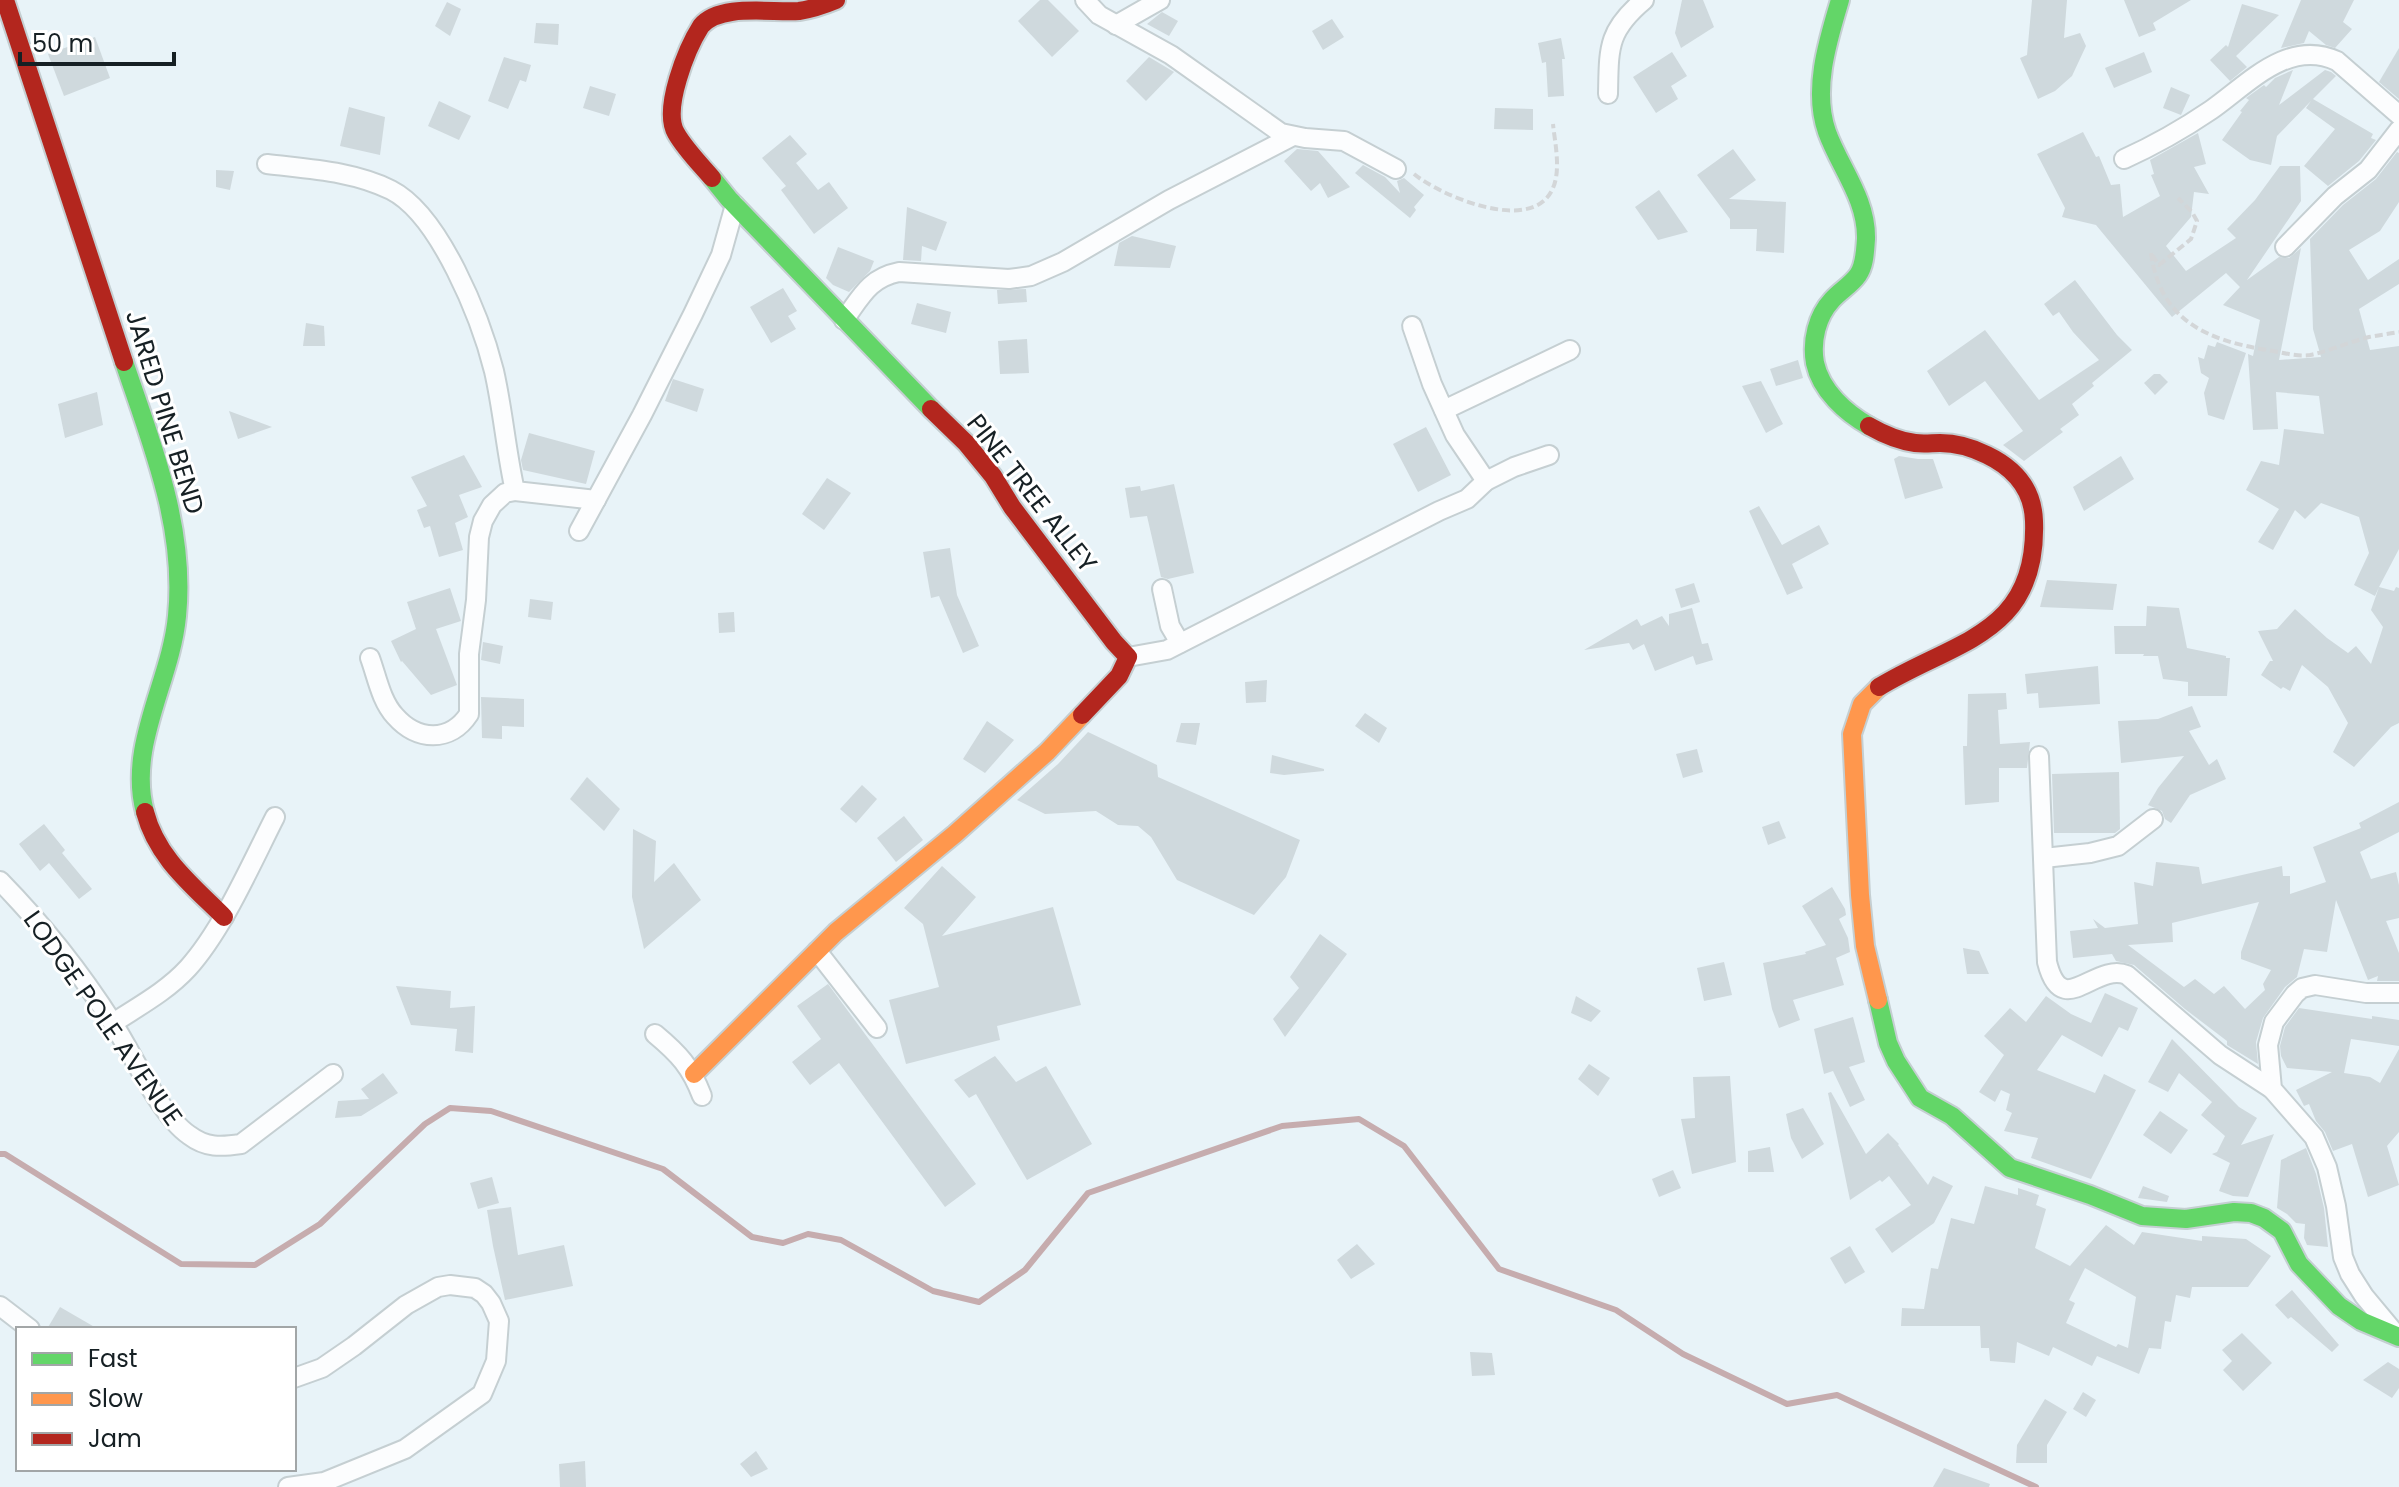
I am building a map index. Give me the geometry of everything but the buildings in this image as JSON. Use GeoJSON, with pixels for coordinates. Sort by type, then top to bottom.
{"type":"FeatureCollection","features":[{"type":"Feature","properties":{"kind":"street","name":"JARED PINE BEND"},"geometry":{"type":"LineString","coordinates":[[5,0],[167,491],[176,539],[179,587],[175,636],[142,749],[139,785],[146,819],[164,855],[224,917]]}},
{"type":"Feature","properties":{"kind":"street","name":"PINE TREE ALLEY"},"geometry":{"type":"LineString","coordinates":[[836,0],[816,10],[740,7],[706,19],[696,36],[670,102],[675,132],[735,205],[975,454],[1128,657]]}},
{"type":"Feature","properties":{"kind":"street"},"geometry":{"type":"LineString","coordinates":[[1085,0],[1099,15],[1171,55],[1281,133],[1344,141],[1396,169]]}},
{"type":"Feature","properties":{"kind":"street"},"geometry":{"type":"LineString","coordinates":[[1116,25],[1160,0]]}},
{"type":"Feature","properties":{"kind":"street"},"geometry":{"type":"LineString","coordinates":[[1608,94],[1609,54],[1614,33],[1627,14],[1644,0]]}},
{"type":"Feature","properties":{"kind":"street"},"geometry":{"type":"LineString","coordinates":[[1840,0],[1829,32],[1821,112],[1833,147],[1852,181],[1862,208],[1866,233],[1859,273],[1829,303],[1818,320],[1814,353],[1820,379],[1837,400],[1866,425],[1891,437],[1918,444],[1946,443],[1973,448],[2005,465],[2025,485],[2032,502],[2033,554],[2026,585],[2003,619],[1974,642],[1899,674],[1874,691],[1864,699],[1852,734],[1865,946],[1888,1043],[1920,1098],[1952,1116],[2010,1168],[2142,1216],[2186,1219],[2234,1212],[2264,1218],[2282,1231],[2299,1264],[2339,1306],[2361,1321],[2397,1335]]}},
{"type":"Feature","properties":{"kind":"street"},"geometry":{"type":"LineString","coordinates":[[2124,159],[2165,140],[2275,63],[2298,58],[2325,55],[2337,61],[2399,115]]}},
{"type":"Feature","properties":{"kind":"street"},"geometry":{"type":"LineString","coordinates":[[2285,247],[2335,196],[2368,170],[2399,130]]}},
{"type":"Feature","properties":{"kind":"street"},"geometry":{"type":"LineString","coordinates":[[844,320],[870,284],[886,275],[899,272],[1009,279],[1031,276],[1063,262],[1169,200],[1293,136]]}},
{"type":"Feature","properties":{"kind":"street"},"geometry":{"type":"LineString","coordinates":[[267,164],[360,177],[392,190],[411,202],[428,221],[475,313],[493,370],[515,491]]}},
{"type":"Feature","properties":{"kind":"street"},"geometry":{"type":"LineString","coordinates":[[579,531],[708,284],[721,255],[735,205]]}},
{"type":"Feature","properties":{"kind":"street"},"geometry":{"type":"LineString","coordinates":[[1412,326],[1455,435],[1486,481]]}},
{"type":"Feature","properties":{"kind":"street"},"geometry":{"type":"LineString","coordinates":[[1444,410],[1570,350]]}},
{"type":"Feature","properties":{"kind":"street"},"geometry":{"type":"LineString","coordinates":[[694,1074],[864,907],[955,834],[1047,752],[1119,676],[1128,657],[1167,650],[1467,499],[1486,481],[1549,455]]}},
{"type":"Feature","properties":{"kind":"street"},"geometry":{"type":"LineString","coordinates":[[370,658],[379,687],[395,716],[414,732],[436,737],[450,732],[469,714],[469,654],[479,537],[492,505],[505,493],[515,491],[596,500]]}},
{"type":"Feature","properties":{"kind":"street"},"geometry":{"type":"LineString","coordinates":[[1162,589],[1170,626],[1180,643]]}},
{"type":"Feature","properties":{"kind":"street"},"geometry":{"type":"LineString","coordinates":[[2039,756],[2047,962],[2051,978],[2062,988],[2070,990],[2111,973],[2127,975],[2220,1055],[2272,1089],[2314,1137],[2330,1176],[2343,1257],[2350,1274],[2397,1335]]}},
{"type":"Feature","properties":{"kind":"street"},"geometry":{"type":"LineString","coordinates":[[113,1023],[158,994],[189,967],[224,917],[275,817]]}},
{"type":"Feature","properties":{"kind":"street"},"geometry":{"type":"LineString","coordinates":[[2044,858],[2090,853],[2118,846],[2153,819]]}},
{"type":"Feature","properties":{"kind":"street","name":"LODGE POLE AVENUE"},"geometry":{"type":"LineString","coordinates":[[0,881],[35,917],[113,1023],[160,1103],[186,1134],[206,1146],[241,1144],[333,1074]]}},
{"type":"Feature","properties":{"kind":"street"},"geometry":{"type":"LineString","coordinates":[[817,951],[877,1028]]}},
{"type":"Feature","properties":{"kind":"street"},"geometry":{"type":"LineString","coordinates":[[2272,1089],[2268,1045],[2270,1031],[2302,988],[2315,985],[2366,993],[2399,993]]}},
{"type":"Feature","properties":{"kind":"street"},"geometry":{"type":"LineString","coordinates":[[655,1034],[676,1052],[694,1074],[702,1096]]}},
{"type":"Feature","properties":{"kind":"street"},"geometry":{"type":"LineString","coordinates":[[288,1487],[324,1482],[405,1449],[482,1394],[496,1361],[499,1321],[491,1303],[475,1288],[438,1287],[406,1305],[322,1368],[296,1377]]}},
{"type":"Feature","properties":{"kind":"street"},"geometry":{"type":"LineString","coordinates":[[0,1306],[27,1327]]}},
{"type":"Feature","properties":{"kind":"path"},"geometry":{"type":"LineString","coordinates":[[1396,169],[1410,170],[1439,191],[1473,204],[1518,211],[1541,205],[1556,181],[1553,124]]}},
{"type":"Feature","properties":{"kind":"path"},"geometry":{"type":"LineString","coordinates":[[2178,198],[2197,221],[2191,239],[2159,265],[2151,253],[2155,279],[2183,319],[2199,330],[2258,349],[2307,356],[2368,337],[2399,332]]}},
{"type":"Feature","properties":{"kind":"waterway"},"geometry":{"type":"LineString","coordinates":[[0,1154],[5,1154],[181,1264],[255,1265],[320,1224],[425,1124],[450,1108],[491,1111],[663,1169],[752,1237],[783,1243],[808,1234],[841,1240],[933,1291],[979,1302],[1025,1270],[1088,1193],[1282,1126],[1359,1119],[1404,1146],[1499,1269],[1616,1310],[1683,1354],[1787,1404],[1837,1395],[2036,1487]]}},
{"type":"Feature","properties":{"kind":"traffic: fast"},"geometry":{"type":"LineString","coordinates":[[1840,0],[1823,65],[1821,99],[1827,132],[1858,197],[1866,239],[1860,271],[1827,306],[1819,321],[1814,355],[1818,373],[1829,392],[1843,408],[1869,426]]}},
{"type":"Feature","properties":{"kind":"traffic: fast"},"geometry":{"type":"LineString","coordinates":[[712,178],[931,409]]}},
{"type":"Feature","properties":{"kind":"traffic: fast"},"geometry":{"type":"LineString","coordinates":[[124,362],[172,519],[178,583],[173,640],[142,763],[141,787],[145,812]]}},
{"type":"Feature","properties":{"kind":"traffic: fast"},"geometry":{"type":"LineString","coordinates":[[1878,1000],[1888,1043],[1920,1098],[1952,1116],[2010,1168],[2142,1216],[2186,1219],[2234,1212],[2264,1218],[2282,1231],[2299,1264],[2339,1306],[2361,1321],[2399,1337]]}},
{"type":"Feature","properties":{"kind":"traffic: slow"},"geometry":{"type":"LineString","coordinates":[[1878,1000],[1865,946],[1860,895],[1852,734],[1862,704],[1879,687]]}},
{"type":"Feature","properties":{"kind":"traffic: slow"},"geometry":{"type":"LineString","coordinates":[[694,1074],[836,932],[955,834],[1047,752],[1082,715]]}},
{"type":"Feature","properties":{"kind":"traffic: jam"},"geometry":{"type":"LineString","coordinates":[[5,0],[124,362]]}},
{"type":"Feature","properties":{"kind":"traffic: jam"},"geometry":{"type":"LineString","coordinates":[[712,178],[684,145],[672,122],[678,79],[701,26],[721,14],[799,11],[836,0]]}},
{"type":"Feature","properties":{"kind":"traffic: jam"},"geometry":{"type":"LineString","coordinates":[[931,409],[966,443],[993,476],[1012,507],[1128,657],[1119,676],[1082,715]]}},
{"type":"Feature","properties":{"kind":"traffic: jam"},"geometry":{"type":"LineString","coordinates":[[1869,426],[1903,441],[1958,445],[1997,461],[2014,474],[2026,490],[2034,521],[2032,559],[2022,588],[2007,611],[1987,629],[1963,644],[1879,687]]}},
{"type":"Feature","properties":{"kind":"traffic: jam"},"geometry":{"type":"LineString","coordinates":[[145,812],[167,857],[224,917]]}}]}
